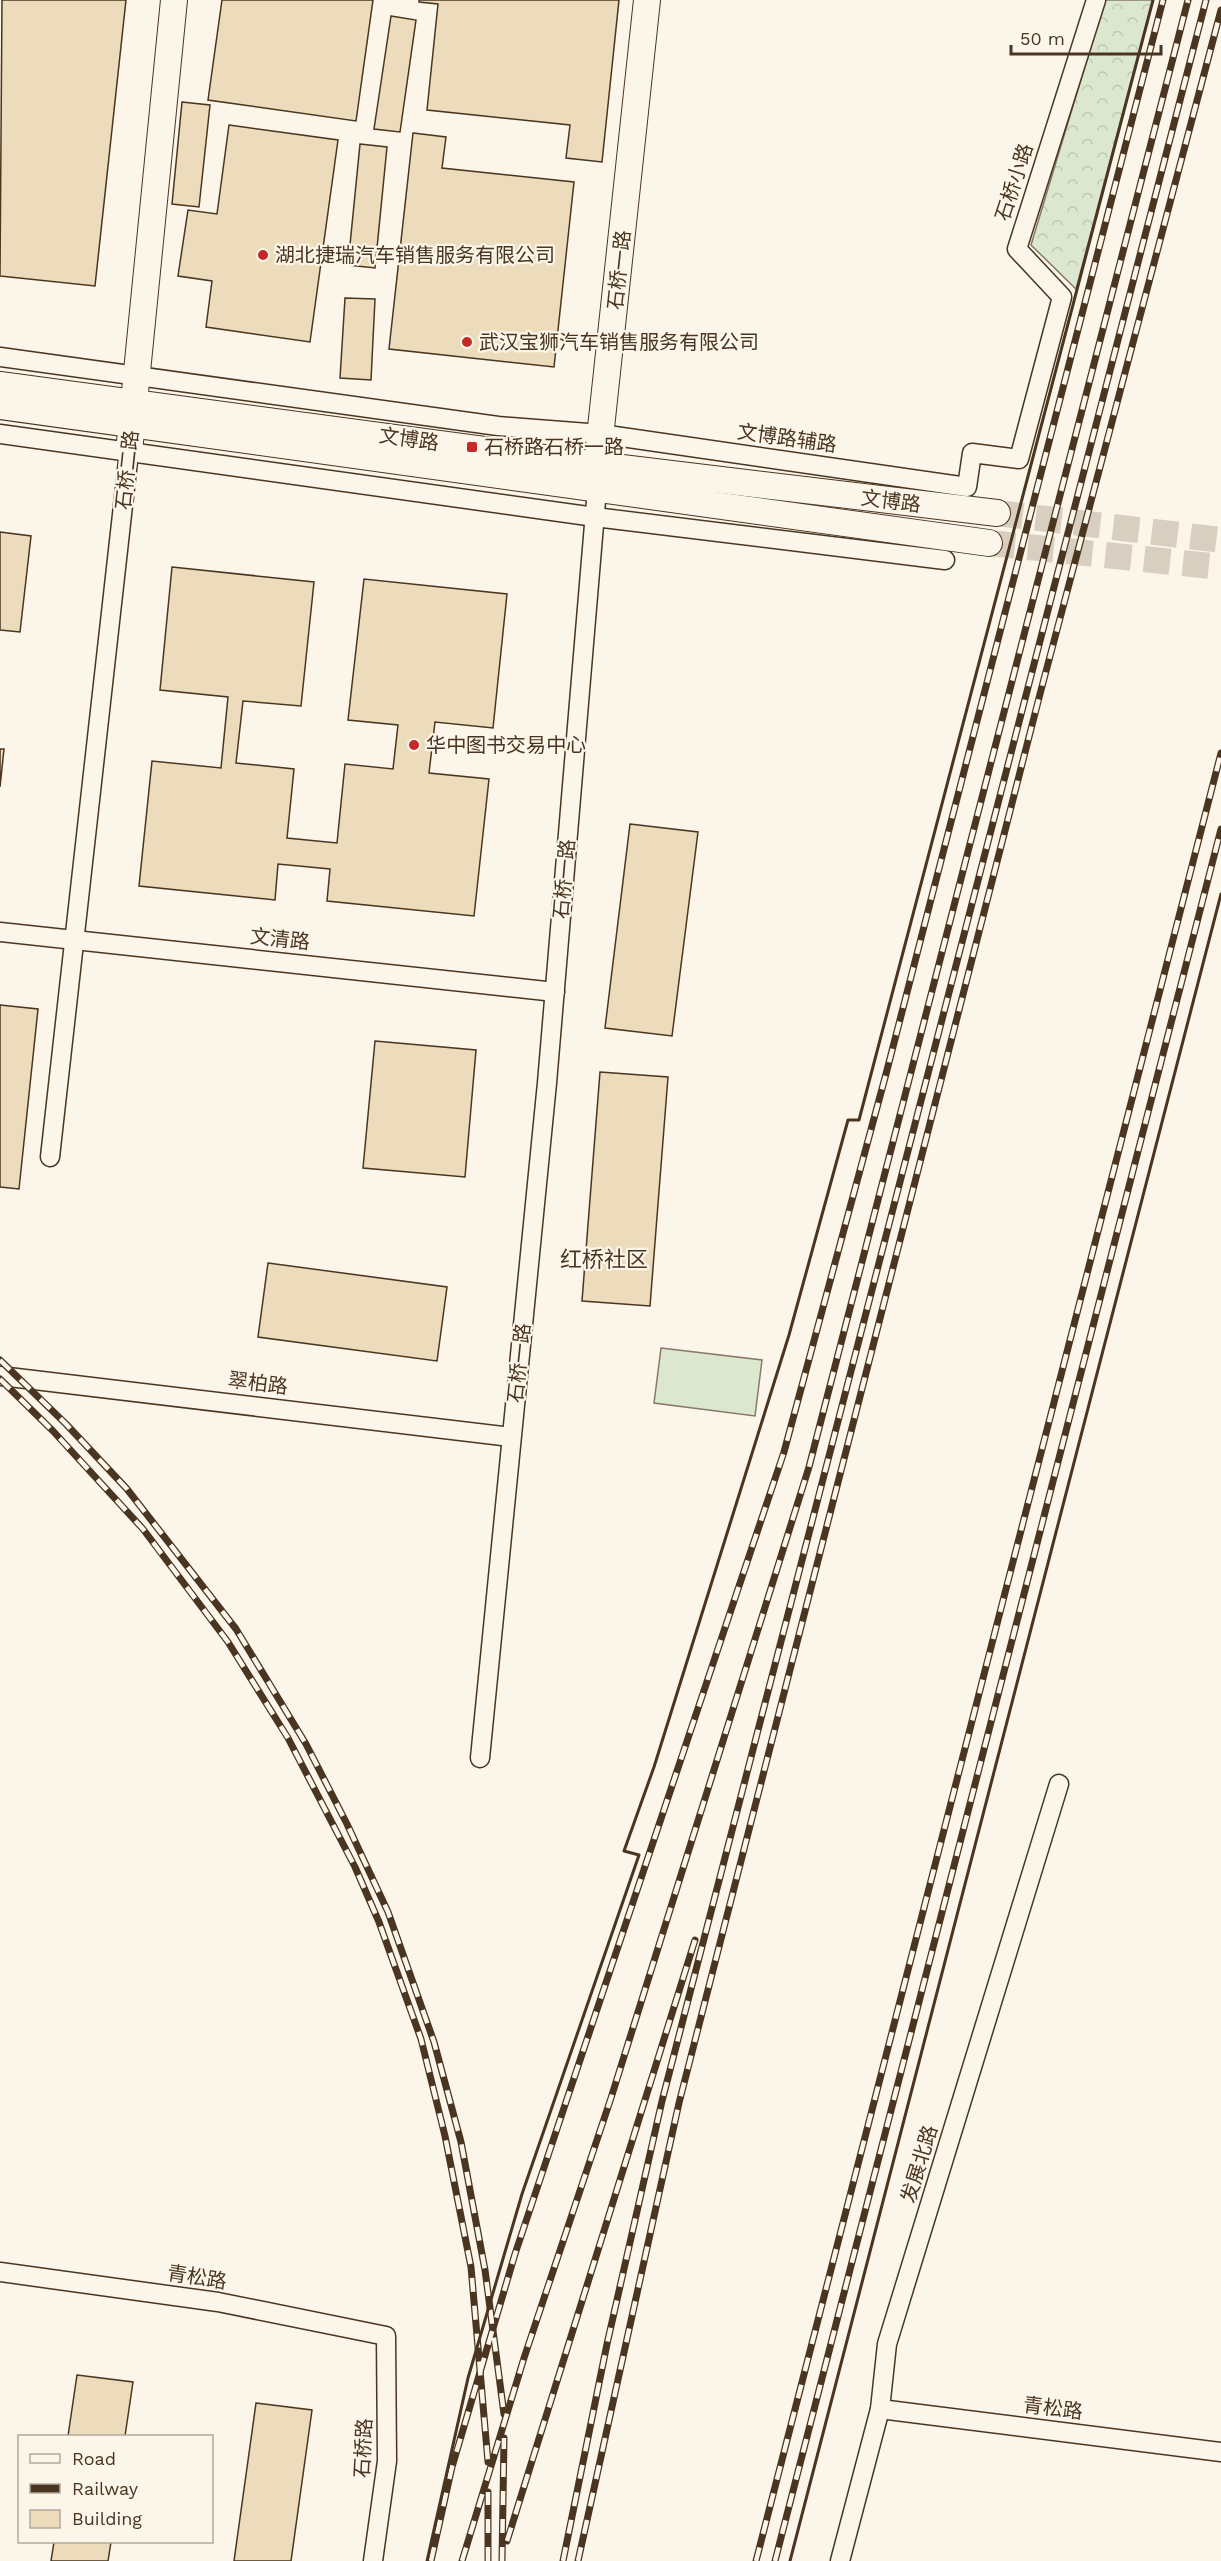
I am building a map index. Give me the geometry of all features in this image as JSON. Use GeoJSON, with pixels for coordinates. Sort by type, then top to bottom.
{"type":"FeatureCollection","features":[{"type":"Feature","properties":{"kind":"main road","name":"石桥二路"},"geometry":{"type":"LineString","coordinates":[[129,452],[174,0]]}},
{"type":"Feature","properties":{"kind":"main road","name":"石桥一路"},"geometry":{"type":"LineString","coordinates":[[597,477],[647,0]]}},
{"type":"Feature","properties":{"kind":"main road","name":"文博路"},"geometry":{"type":"LineString","coordinates":[[0,385],[133,414]]}},
{"type":"Feature","properties":{"kind":"main road","name":"文博路"},"geometry":{"type":"LineString","coordinates":[[0,406],[133,414],[597,477],[997,513]]}},
{"type":"Feature","properties":{"kind":"main road"},"geometry":{"type":"LineString","coordinates":[[597,477],[989,543]]}},
{"type":"Feature","properties":{"kind":"street","name":"石桥小路"},"geometry":{"type":"LineString","coordinates":[[967,487],[972,453],[1019,459],[1062,297],[1017,249],[1096,0]]}},
{"type":"Feature","properties":{"kind":"street","name":"文博路辅路"},"geometry":{"type":"LineString","coordinates":[[0,357],[498,426],[601,434],[967,487]]}},
{"type":"Feature","properties":{"kind":"street"},"geometry":{"type":"LineString","coordinates":[[0,434],[595,517],[945,560]]}},
{"type":"Feature","properties":{"kind":"street","name":"石桥二路"},"geometry":{"type":"LineString","coordinates":[[50,1157],[129,452]]}},
{"type":"Feature","properties":{"kind":"street","name":"石桥一路"},"geometry":{"type":"LineString","coordinates":[[480,1758],[555,992],[597,477]]}},
{"type":"Feature","properties":{"kind":"street","name":"文清路"},"geometry":{"type":"LineString","coordinates":[[0,932],[555,992]]}},
{"type":"Feature","properties":{"kind":"street","name":"翠柏路"},"geometry":{"type":"LineString","coordinates":[[0,1376],[511,1437]]}},
{"type":"Feature","properties":{"kind":"street","name":"发展北路"},"geometry":{"type":"LineString","coordinates":[[840,2561],[880,2409],[887,2344],[1059,1784]]}},
{"type":"Feature","properties":{"kind":"street","name":"青松路"},"geometry":{"type":"LineString","coordinates":[[0,2272],[219,2302],[386,2336]]}},
{"type":"Feature","properties":{"kind":"street","name":"石桥路"},"geometry":{"type":"LineString","coordinates":[[373,2561],[387,2461],[386,2336]]}},
{"type":"Feature","properties":{"kind":"street","name":"青松路"},"geometry":{"type":"LineString","coordinates":[[880,2409],[1221,2452]]}},
{"type":"Feature","properties":{"kind":"green space"},"geometry":{"type":"Polygon","coordinates":[[[1105,0],[1153,0],[1076,289],[1031,245],[1105,0]]]}},
{"type":"Feature","properties":{"kind":"green space"},"geometry":{"type":"Polygon","coordinates":[[[661,1348],[762,1360],[755,1416],[654,1403],[661,1348]]]}},
{"type":"Feature","properties":{"kind":"building"},"geometry":{"type":"Polygon","coordinates":[[[2,0],[126,0],[95,286],[0,276],[2,0]]]}},
{"type":"Feature","properties":{"kind":"building"},"geometry":{"type":"Polygon","coordinates":[[[222,0],[373,0],[356,121],[208,100],[222,0]]]}},
{"type":"Feature","properties":{"kind":"building"},"geometry":{"type":"Polygon","coordinates":[[[419,0],[619,0],[602,162],[566,158],[570,125],[427,110],[438,4],[419,2],[419,0]]]}},
{"type":"Feature","properties":{"kind":"building"},"geometry":{"type":"Polygon","coordinates":[[[391,16],[416,20],[400,132],[374,129],[391,16]]]}},
{"type":"Feature","properties":{"kind":"building"},"geometry":{"type":"Polygon","coordinates":[[[182,102],[210,105],[199,207],[172,204],[182,102]]]}},
{"type":"Feature","properties":{"kind":"building"},"geometry":{"type":"Polygon","coordinates":[[[229,125],[338,140],[310,342],[206,327],[212,281],[178,276],[188,210],[217,214],[229,125]]]}},
{"type":"Feature","properties":{"kind":"building"},"geometry":{"type":"Polygon","coordinates":[[[413,133],[446,137],[442,168],[574,182],[554,367],[389,349],[413,133]]]}},
{"type":"Feature","properties":{"kind":"building"},"geometry":{"type":"Polygon","coordinates":[[[360,144],[387,147],[375,268],[348,265],[360,144]]]}},
{"type":"Feature","properties":{"kind":"building"},"geometry":{"type":"Polygon","coordinates":[[[345,298],[375,299],[371,380],[340,378],[345,298]]]}},
{"type":"Feature","properties":{"kind":"building"},"geometry":{"type":"Polygon","coordinates":[[[0,532],[31,536],[20,632],[0,630],[0,532]]]}},
{"type":"Feature","properties":{"kind":"building","name":"华中图书交易中心"},"geometry":{"type":"Polygon","coordinates":[[[172,567],[314,582],[301,706],[243,701],[236,763],[294,769],[287,838],[337,843],[345,764],[393,769],[398,725],[348,720],[364,579],[507,594],[493,728],[435,722],[429,773],[489,779],[474,916],[327,901],[330,869],[278,864],[275,900],[139,886],[152,761],[221,768],[228,697],[160,690],[172,567]]]}},
{"type":"Feature","properties":{"kind":"building"},"geometry":{"type":"Polygon","coordinates":[[[0,749],[4,749],[0,787],[0,749]]]}},
{"type":"Feature","properties":{"kind":"building"},"geometry":{"type":"Polygon","coordinates":[[[630,824],[698,832],[672,1036],[605,1028],[630,824]]]}},
{"type":"Feature","properties":{"kind":"building"},"geometry":{"type":"Polygon","coordinates":[[[0,1005],[38,1009],[19,1189],[0,1187],[0,1005]]]}},
{"type":"Feature","properties":{"kind":"building"},"geometry":{"type":"Polygon","coordinates":[[[375,1041],[476,1050],[465,1177],[363,1168],[375,1041]]]}},
{"type":"Feature","properties":{"kind":"building"},"geometry":{"type":"Polygon","coordinates":[[[600,1072],[668,1077],[650,1306],[582,1301],[600,1072]]]}},
{"type":"Feature","properties":{"kind":"building"},"geometry":{"type":"Polygon","coordinates":[[[268,1263],[447,1287],[437,1361],[258,1337],[268,1263]]]}},
{"type":"Feature","properties":{"kind":"building"},"geometry":{"type":"Polygon","coordinates":[[[77,2375],[133,2382],[125,2435],[68,2435],[77,2375]]]}},
{"type":"Feature","properties":{"kind":"building"},"geometry":{"type":"Polygon","coordinates":[[[256,2403],[312,2410],[291,2561],[234,2561],[256,2403]]]}},
{"type":"Feature","properties":{"kind":"building"},"geometry":{"type":"Polygon","coordinates":[[[54,2543],[111,2543],[108,2561],[51,2561],[54,2543]]]}},
{"type":"Feature","properties":{"kind":"tunnel"},"geometry":{"type":"LineString","coordinates":[[997,513],[1221,540]]}},
{"type":"Feature","properties":{"kind":"tunnel"},"geometry":{"type":"LineString","coordinates":[[989,543],[1221,567]]}},
{"type":"Feature","properties":{"kind":"railway"},"geometry":{"type":"LineString","coordinates":[[431,2561],[452,2467],[515,2254],[784,1452],[886,1074],[1163,0]]}},
{"type":"Feature","properties":{"kind":"railway"},"geometry":{"type":"LineString","coordinates":[[462,2561],[524,2358],[611,2098],[809,1467],[1188,0]]}},
{"type":"Feature","properties":{"kind":"railway"},"geometry":{"type":"LineString","coordinates":[[563,2561],[607,2344],[662,2101],[1206,0]]}},
{"type":"Feature","properties":{"kind":"railway"},"geometry":{"type":"LineString","coordinates":[[578,2561],[679,2103],[1040,694],[1221,10]]}},
{"type":"Feature","properties":{"kind":"railway"},"geometry":{"type":"LineString","coordinates":[[756,2561],[1221,753]]}},
{"type":"Feature","properties":{"kind":"railway"},"geometry":{"type":"LineString","coordinates":[[775,2561],[1221,829]]}},
{"type":"Feature","properties":{"kind":"railway"},"geometry":{"type":"LineString","coordinates":[[0,1360],[66,1424],[127,1489],[236,1629],[306,1744],[347,1824],[388,1912],[434,2042],[461,2142],[485,2270],[504,2414]]}},
{"type":"Feature","properties":{"kind":"railway"},"geometry":{"type":"LineString","coordinates":[[0,1379],[53,1431],[143,1529],[228,1642],[288,1738],[355,1867],[379,1922],[421,2039],[445,2136],[471,2267],[488,2462]]}},
{"type":"Feature","properties":{"kind":"railway"},"geometry":{"type":"LineString","coordinates":[[507,2541],[695,1940]]}},
{"type":"Feature","properties":{"kind":"railway"},"geometry":{"type":"LineString","coordinates":[[502,2561],[504,2438]]}},
{"type":"Feature","properties":{"kind":"railway"},"geometry":{"type":"LineString","coordinates":[[488,2492],[488,2561]]}},
{"type":"Feature","properties":{"kind":"wall"},"geometry":{"type":"LineString","coordinates":[[427,2561],[468,2378],[522,2194],[639,1855],[624,1851],[654,1767],[789,1335],[848,1120],[859,1120],[1153,0]]}},
{"type":"Feature","properties":{"kind":"wall"},"geometry":{"type":"LineString","coordinates":[[790,2561],[1221,894]]}},
{"type":"Feature","properties":{"kind":"place","name":"湖北捷瑞汽车销售服务有限公司"},"geometry":{"type":"Point","coordinates":[263,255]}},
{"type":"Feature","properties":{"kind":"place","name":"武汉宝狮汽车销售服务有限公司"},"geometry":{"type":"Point","coordinates":[467,342]}},
{"type":"Feature","properties":{"kind":"place","name":"石桥路石桥一路"},"geometry":{"type":"Point","coordinates":[472,447]}},
{"type":"Feature","properties":{"kind":"place","name":"华中图书交易中心"},"geometry":{"type":"Point","coordinates":[414,745]}},
{"type":"Feature","properties":{"kind":"district","name":"红桥社区"},"geometry":{"type":"Point","coordinates":[604,1259]}}]}
